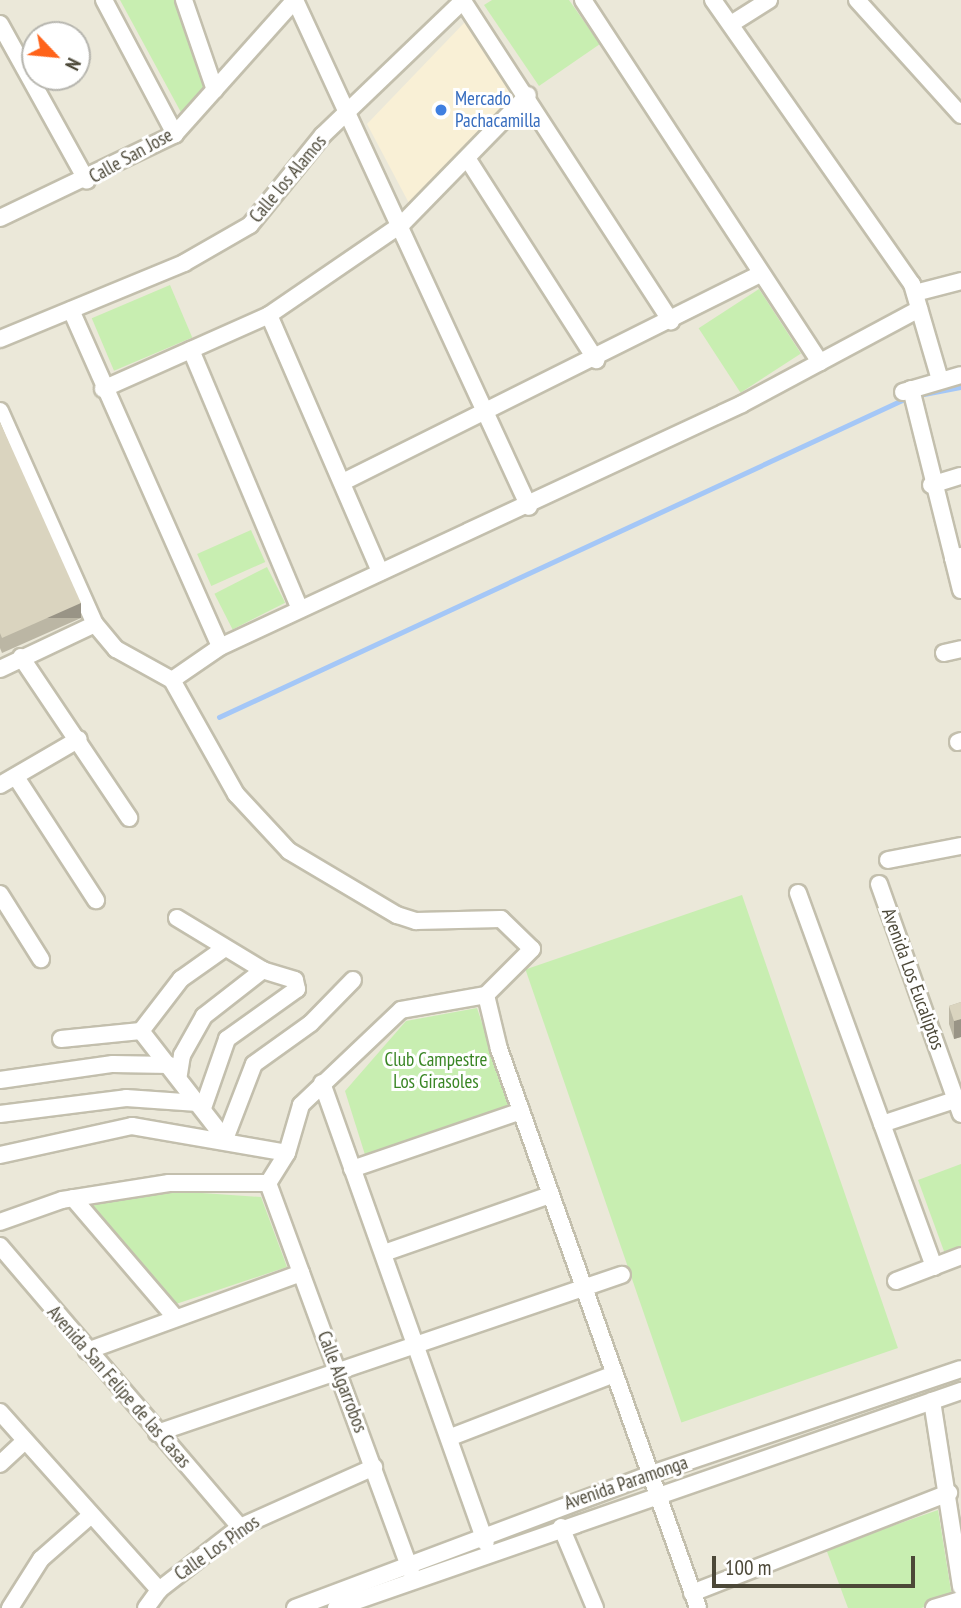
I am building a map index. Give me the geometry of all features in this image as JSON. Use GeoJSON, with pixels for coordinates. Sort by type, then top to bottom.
{"type":"FeatureCollection","features":[{"type":"Feature","properties":{"kind":"street"},"geometry":{"type":"LineString","coordinates":[[104,0],[175,134]]}},
{"type":"Feature","properties":{"kind":"street"},"geometry":{"type":"LineString","coordinates":[[184,0],[215,90]]}},
{"type":"Feature","properties":{"kind":"street"},"geometry":{"type":"LineString","coordinates":[[295,0],[489,411],[529,507]]}},
{"type":"Feature","properties":{"kind":"street","name":"Calle San Jose"},"geometry":{"type":"LineString","coordinates":[[0,218],[86,181],[175,134],[295,0]]}},
{"type":"Feature","properties":{"kind":"street"},"geometry":{"type":"LineString","coordinates":[[583,0],[820,362]]}},
{"type":"Feature","properties":{"kind":"street"},"geometry":{"type":"LineString","coordinates":[[713,0],[917,301],[940,380]]}},
{"type":"Feature","properties":{"kind":"street"},"geometry":{"type":"LineString","coordinates":[[731,24],[769,0]]}},
{"type":"Feature","properties":{"kind":"street"},"geometry":{"type":"LineString","coordinates":[[857,0],[961,115]]}},
{"type":"Feature","properties":{"kind":"street"},"geometry":{"type":"LineString","coordinates":[[870,0],[961,102]]}},
{"type":"Feature","properties":{"kind":"street"},"geometry":{"type":"LineString","coordinates":[[463,1],[528,95],[671,321]]}},
{"type":"Feature","properties":{"kind":"street","name":"Calle los Alamos"},"geometry":{"type":"LineString","coordinates":[[0,339],[184,263],[250,225],[348,112],[463,1]]}},
{"type":"Feature","properties":{"kind":"street"},"geometry":{"type":"LineString","coordinates":[[0,24],[86,181]]}},
{"type":"Feature","properties":{"kind":"street"},"geometry":{"type":"LineString","coordinates":[[103,389],[269,315],[402,224],[528,95]]}},
{"type":"Feature","properties":{"kind":"street"},"geometry":{"type":"LineString","coordinates":[[467,158],[596,360]]}},
{"type":"Feature","properties":{"kind":"street"},"geometry":{"type":"LineString","coordinates":[[343,482],[596,360],[760,274]]}},
{"type":"Feature","properties":{"kind":"street"},"geometry":{"type":"LineString","coordinates":[[172,680],[220,647],[380,572],[529,507],[820,362],[917,301],[961,281]]}},
{"type":"Feature","properties":{"kind":"street"},"geometry":{"type":"LineString","coordinates":[[71,310],[103,389],[220,647]]}},
{"type":"Feature","properties":{"kind":"street"},"geometry":{"type":"LineString","coordinates":[[269,315],[380,572]]}},
{"type":"Feature","properties":{"kind":"street"},"geometry":{"type":"LineString","coordinates":[[191,350],[300,609]]}},
{"type":"Feature","properties":{"kind":"street"},"geometry":{"type":"LineString","coordinates":[[961,375],[907,391],[931,485],[957,557],[961,590]]}},
{"type":"Feature","properties":{"kind":"street"},"geometry":{"type":"LineString","coordinates":[[0,411],[95,624],[116,649],[172,680],[236,794],[289,851],[397,915],[415,921],[501,919],[530,941],[524,964],[486,995],[401,1010],[301,1105],[287,1153],[268,1183],[169,1183],[73,1198],[0,1222]]}},
{"type":"Feature","properties":{"kind":"street"},"geometry":{"type":"LineString","coordinates":[[931,485],[961,476]]}},
{"type":"Feature","properties":{"kind":"street"},"geometry":{"type":"LineString","coordinates":[[0,669],[95,624]]}},
{"type":"Feature","properties":{"kind":"street"},"geometry":{"type":"LineString","coordinates":[[944,653],[961,649]]}},
{"type":"Feature","properties":{"kind":"street"},"geometry":{"type":"LineString","coordinates":[[21,657],[79,739],[129,818]]}},
{"type":"Feature","properties":{"kind":"street"},"geometry":{"type":"LineString","coordinates":[[0,785],[79,739]]}},
{"type":"Feature","properties":{"kind":"street"},"geometry":{"type":"LineString","coordinates":[[16,777],[96,900]]}},
{"type":"Feature","properties":{"kind":"street"},"geometry":{"type":"LineString","coordinates":[[888,860],[961,846]]}},
{"type":"Feature","properties":{"kind":"street","name":"Avenida Los Eucaliptos"},"geometry":{"type":"LineString","coordinates":[[879,884],[959,1110]]}},
{"type":"Feature","properties":{"kind":"street"},"geometry":{"type":"LineString","coordinates":[[798,893],[934,1267]]}},
{"type":"Feature","properties":{"kind":"street"},"geometry":{"type":"LineString","coordinates":[[0,894],[41,959]]}},
{"type":"Feature","properties":{"kind":"street"},"geometry":{"type":"LineString","coordinates":[[177,918],[222,950],[263,970],[295,980],[297,989],[227,1039],[201,1106]]}},
{"type":"Feature","properties":{"kind":"street"},"geometry":{"type":"LineString","coordinates":[[61,1039],[141,1031],[181,979],[222,950]]}},
{"type":"Feature","properties":{"kind":"street"},"geometry":{"type":"LineString","coordinates":[[174,1070],[210,1009],[263,970]]}},
{"type":"Feature","properties":{"kind":"street"},"geometry":{"type":"LineString","coordinates":[[225,1139],[254,1064],[311,1023],[353,980]]}},
{"type":"Feature","properties":{"kind":"street"},"geometry":{"type":"LineString","coordinates":[[486,995],[521,1111],[612,1375],[695,1601],[949,1493]]}},
{"type":"Feature","properties":{"kind":"street"},"geometry":{"type":"LineString","coordinates":[[141,1031],[174,1070],[225,1139]]}},
{"type":"Feature","properties":{"kind":"street"},"geometry":{"type":"LineString","coordinates":[[0,1080],[113,1064],[174,1070]]}},
{"type":"Feature","properties":{"kind":"street"},"geometry":{"type":"LineString","coordinates":[[322,1083],[451,1437],[490,1554]]}},
{"type":"Feature","properties":{"kind":"street"},"geometry":{"type":"LineString","coordinates":[[0,1114],[126,1098],[201,1106]]}},
{"type":"Feature","properties":{"kind":"street"},"geometry":{"type":"LineString","coordinates":[[882,1124],[959,1110]]}},
{"type":"Feature","properties":{"kind":"street"},"geometry":{"type":"LineString","coordinates":[[352,1169],[521,1111]]}},
{"type":"Feature","properties":{"kind":"street"},"geometry":{"type":"LineString","coordinates":[[0,1155],[132,1126],[225,1139],[287,1153]]}},
{"type":"Feature","properties":{"kind":"street","name":"Calle Algarrobos"},"geometry":{"type":"LineString","coordinates":[[268,1183],[414,1581]]}},
{"type":"Feature","properties":{"kind":"street"},"geometry":{"type":"LineString","coordinates":[[384,1253],[550,1195]]}},
{"type":"Feature","properties":{"kind":"street"},"geometry":{"type":"LineString","coordinates":[[73,1198],[174,1317]]}},
{"type":"Feature","properties":{"kind":"street","name":"Avenida San Felipe de las Casas"},"geometry":{"type":"LineString","coordinates":[[0,1246],[240,1527]]}},
{"type":"Feature","properties":{"kind":"street"},"geometry":{"type":"LineString","coordinates":[[895,1280],[961,1256]]}},
{"type":"Feature","properties":{"kind":"street"},"geometry":{"type":"LineString","coordinates":[[87,1351],[174,1317],[301,1273]]}},
{"type":"Feature","properties":{"kind":"street"},"geometry":{"type":"LineString","coordinates":[[157,1433],[337,1370],[584,1291],[622,1275]]}},
{"type":"Feature","properties":{"kind":"street","name":"Avenida Paramonga"},"geometry":{"type":"LineString","coordinates":[[295,1608],[483,1534],[961,1369]]}},
{"type":"Feature","properties":{"kind":"street"},"geometry":{"type":"LineString","coordinates":[[451,1437],[612,1375]]}},
{"type":"Feature","properties":{"kind":"street","name":"Avenida Paramonga"},"geometry":{"type":"LineString","coordinates":[[343,1606],[561,1527],[961,1391]]}},
{"type":"Feature","properties":{"kind":"street"},"geometry":{"type":"LineString","coordinates":[[932,1401],[949,1493],[961,1587]]}},
{"type":"Feature","properties":{"kind":"street"},"geometry":{"type":"LineString","coordinates":[[0,1412],[89,1517],[159,1590]]}},
{"type":"Feature","properties":{"kind":"street"},"geometry":{"type":"LineString","coordinates":[[0,1464],[24,1441]]}},
{"type":"Feature","properties":{"kind":"street","name":"Calle Los Pinos"},"geometry":{"type":"LineString","coordinates":[[146,1608],[159,1590],[240,1527],[374,1467]]}},
{"type":"Feature","properties":{"kind":"street"},"geometry":{"type":"LineString","coordinates":[[10,1608],[41,1559],[89,1517]]}},
{"type":"Feature","properties":{"kind":"street"},"geometry":{"type":"LineString","coordinates":[[561,1527],[595,1608]]}},
{"type":"Feature","properties":{"kind":"street"},"geometry":{"type":"LineString","coordinates":[[934,1608],[961,1600]]}},
{"type":"Feature","properties":{"kind":"shaded area"},"geometry":{"type":"Polygon","coordinates":[[[0,0],[961,0],[961,1608],[0,1608],[0,0]]]}},
{"type":"Feature","properties":{"kind":"shaded area","name":"Mercado Pachacamilla"},"geometry":{"type":"Polygon","coordinates":[[[465,22],[513,96],[411,207],[367,124],[465,22]]]}},
{"type":"Feature","properties":{"kind":"green space"},"geometry":{"type":"Polygon","coordinates":[[[120,0],[176,0],[207,90],[183,116],[120,0]]]}},
{"type":"Feature","properties":{"kind":"green space"},"geometry":{"type":"Polygon","coordinates":[[[492,0],[569,0],[600,44],[539,86],[484,5],[492,0]]]}},
{"type":"Feature","properties":{"kind":"green space"},"geometry":{"type":"Polygon","coordinates":[[[170,285],[192,337],[114,371],[92,318],[170,285]]]}},
{"type":"Feature","properties":{"kind":"green space"},"geometry":{"type":"Polygon","coordinates":[[[759,289],[801,354],[741,393],[699,328],[759,289]]]}},
{"type":"Feature","properties":{"kind":"green space"},"geometry":{"type":"Polygon","coordinates":[[[251,530],[265,562],[211,586],[197,554],[251,530]]]}},
{"type":"Feature","properties":{"kind":"green space"},"geometry":{"type":"Polygon","coordinates":[[[267,567],[285,603],[233,629],[214,594],[267,567]]]}},
{"type":"Feature","properties":{"kind":"green space"},"geometry":{"type":"Polygon","coordinates":[[[742,895],[898,1348],[681,1422],[525,970],[742,895]]]}},
{"type":"Feature","properties":{"kind":"green space","name":"Club Campestre Los Girasoles"},"geometry":{"type":"Polygon","coordinates":[[[477,1008],[510,1106],[366,1158],[345,1091],[406,1021],[477,1008]]]}},
{"type":"Feature","properties":{"kind":"green space"},"geometry":{"type":"Polygon","coordinates":[[[961,1164],[961,1247],[945,1254],[918,1180],[961,1164]]]}},
{"type":"Feature","properties":{"kind":"green space"},"geometry":{"type":"Polygon","coordinates":[[[173,1191],[261,1197],[287,1267],[173,1305],[87,1203],[173,1191]]]}},
{"type":"Feature","properties":{"kind":"green space"},"geometry":{"type":"Polygon","coordinates":[[[938,1510],[952,1597],[921,1608],[848,1608],[826,1549],[938,1510]]]}},
{"type":"Feature","properties":{"kind":"building"},"geometry":{"type":"Polygon","coordinates":[[[0,422],[81,603],[2,638],[0,633],[0,422]]]}},
{"type":"Feature","properties":{"kind":"building"},"geometry":{"type":"Polygon","coordinates":[[[961,1002],[961,1019],[954,1021],[949,1006],[961,1002]]]}},
{"type":"Feature","properties":{"kind":"waterway"},"geometry":{"type":"LineString","coordinates":[[924,394],[961,387]]}},
{"type":"Feature","properties":{"kind":"waterway"},"geometry":{"type":"LineString","coordinates":[[219,717],[909,397]]}},
{"type":"Feature","properties":{"kind":"place","name":"Mercado Pachacamilla"},"geometry":{"type":"Point","coordinates":[441,110]}}]}
